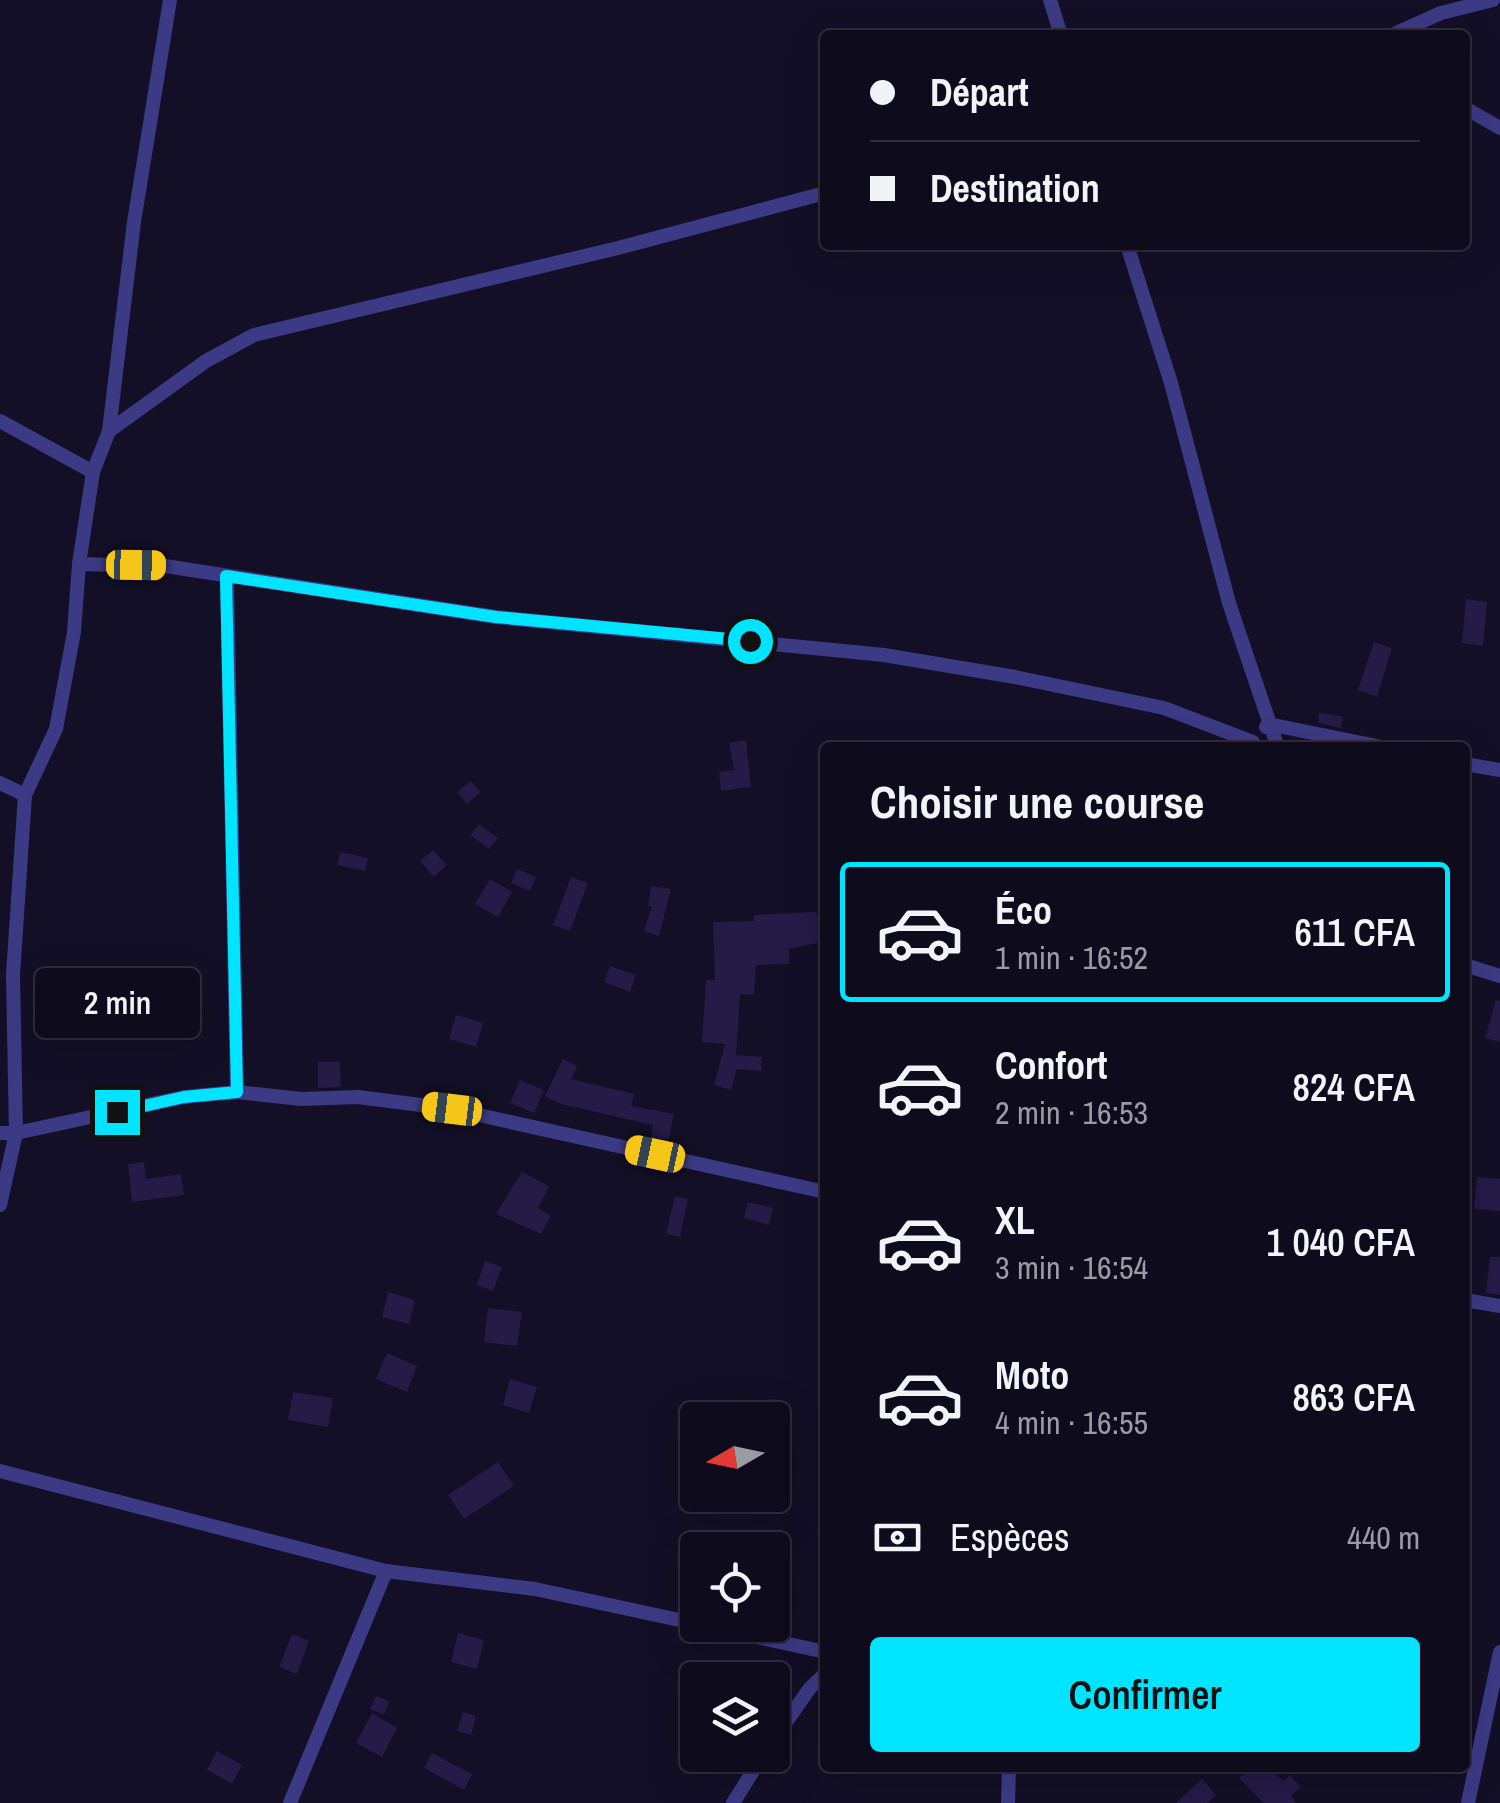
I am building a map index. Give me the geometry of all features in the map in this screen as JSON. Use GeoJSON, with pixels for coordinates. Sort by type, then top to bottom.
{"type":"FeatureCollection","features":[{"type":"Feature","properties":{"kind":"street"},"geometry":{"type":"LineString","coordinates":[[0,1204],[16,1133],[13,975],[25,795],[56,729],[74,632],[79,564],[93,472],[108,431],[134,222],[170,0]]}},
{"type":"Feature","properties":{"kind":"street"},"geometry":{"type":"LineString","coordinates":[[1050,0],[1059,30]]}},
{"type":"Feature","properties":{"kind":"street"},"geometry":{"type":"LineString","coordinates":[[1403,30],[1441,13],[1494,0]]}},
{"type":"Feature","properties":{"kind":"street"},"geometry":{"type":"LineString","coordinates":[[1470,111],[1500,128]]}},
{"type":"Feature","properties":{"kind":"street"},"geometry":{"type":"LineString","coordinates":[[108,431],[206,361],[254,336],[599,253],[820,194]]}},
{"type":"Feature","properties":{"kind":"street"},"geometry":{"type":"LineString","coordinates":[[1129,250],[1171,383],[1229,603],[1276,742]]}},
{"type":"Feature","properties":{"kind":"street"},"geometry":{"type":"LineString","coordinates":[[0,421],[93,472]]}},
{"type":"Feature","properties":{"kind":"street"},"geometry":{"type":"LineString","coordinates":[[79,564],[165,566],[496,617],[884,655],[1164,708],[1244,742]]}},
{"type":"Feature","properties":{"kind":"street"},"geometry":{"type":"LineString","coordinates":[[226,576],[237,1092]]}},
{"type":"Feature","properties":{"kind":"street"},"geometry":{"type":"LineString","coordinates":[[1253,742],[1268,724]]}},
{"type":"Feature","properties":{"kind":"street"},"geometry":{"type":"LineString","coordinates":[[1268,724],[1357,742]]}},
{"type":"Feature","properties":{"kind":"street"},"geometry":{"type":"LineString","coordinates":[[1470,765],[1500,770]]}},
{"type":"Feature","properties":{"kind":"street"},"geometry":{"type":"LineString","coordinates":[[0,783],[25,795]]}},
{"type":"Feature","properties":{"kind":"street"},"geometry":{"type":"LineString","coordinates":[[1470,967],[1500,976]]}},
{"type":"Feature","properties":{"kind":"street"},"geometry":{"type":"LineString","coordinates":[[0,1133],[16,1133],[184,1097],[237,1092],[301,1098],[358,1097],[452,1109],[820,1191]]}},
{"type":"Feature","properties":{"kind":"street"},"geometry":{"type":"LineString","coordinates":[[1470,1301],[1500,1306]]}},
{"type":"Feature","properties":{"kind":"street"},"geometry":{"type":"LineString","coordinates":[[0,1471],[386,1571],[535,1589],[680,1620]]}},
{"type":"Feature","properties":{"kind":"street"},"geometry":{"type":"LineString","coordinates":[[290,1803],[386,1571]]}},
{"type":"Feature","properties":{"kind":"street"},"geometry":{"type":"LineString","coordinates":[[780,1642],[820,1651]]}},
{"type":"Feature","properties":{"kind":"street"},"geometry":{"type":"LineString","coordinates":[[1468,1803],[1500,1652]]}},
{"type":"Feature","properties":{"kind":"street"},"geometry":{"type":"LineString","coordinates":[[790,1716],[820,1679]]}},
{"type":"Feature","properties":{"kind":"street"},"geometry":{"type":"LineString","coordinates":[[733,1803],[752,1772]]}},
{"type":"Feature","properties":{"kind":"street"},"geometry":{"type":"LineString","coordinates":[[1008,1772],[1008,1803]]}},
{"type":"Feature","properties":{"kind":"building"},"geometry":{"type":"Polygon","coordinates":[[[1466,599],[1487,602],[1483,646],[1462,643],[1466,599]]]}},
{"type":"Feature","properties":{"kind":"building"},"geometry":{"type":"Polygon","coordinates":[[[1374,642],[1392,648],[1377,697],[1358,690],[1374,642]]]}},
{"type":"Feature","properties":{"kind":"building"},"geometry":{"type":"Polygon","coordinates":[[[1319,713],[1343,716],[1341,728],[1318,723],[1319,713]]]}},
{"type":"Feature","properties":{"kind":"building"},"geometry":{"type":"Polygon","coordinates":[[[746,740],[751,787],[721,791],[719,772],[734,770],[729,743],[746,740]]]}},
{"type":"Feature","properties":{"kind":"building"},"geometry":{"type":"Polygon","coordinates":[[[471,781],[481,792],[467,804],[457,792],[471,781]]]}},
{"type":"Feature","properties":{"kind":"building"},"geometry":{"type":"Polygon","coordinates":[[[479,824],[498,838],[489,849],[470,835],[479,824]]]}},
{"type":"Feature","properties":{"kind":"building"},"geometry":{"type":"Polygon","coordinates":[[[433,850],[447,865],[434,877],[420,861],[433,850]]]}},
{"type":"Feature","properties":{"kind":"building"},"geometry":{"type":"Polygon","coordinates":[[[340,852],[368,858],[365,871],[337,865],[340,852]]]}},
{"type":"Feature","properties":{"kind":"building"},"geometry":{"type":"Polygon","coordinates":[[[517,869],[536,877],[530,891],[511,883],[517,869]]]}},
{"type":"Feature","properties":{"kind":"building"},"geometry":{"type":"Polygon","coordinates":[[[571,877],[588,883],[570,931],[553,925],[571,877]]]}},
{"type":"Feature","properties":{"kind":"building"},"geometry":{"type":"Polygon","coordinates":[[[490,879],[512,892],[498,917],[475,904],[490,879]]]}},
{"type":"Feature","properties":{"kind":"building"},"geometry":{"type":"Polygon","coordinates":[[[651,886],[671,889],[659,936],[644,931],[652,906],[648,906],[651,886]]]}},
{"type":"Feature","properties":{"kind":"building"},"geometry":{"type":"Polygon","coordinates":[[[816,912],[820,942],[789,949],[789,964],[756,965],[754,995],[740,994],[736,1055],[762,1057],[761,1071],[737,1069],[731,1090],[714,1085],[725,1044],[702,1042],[706,980],[715,980],[713,922],[754,921],[754,915],[816,912]]]}},
{"type":"Feature","properties":{"kind":"building"},"geometry":{"type":"Polygon","coordinates":[[[610,966],[636,975],[630,992],[604,982],[610,966]]]}},
{"type":"Feature","properties":{"kind":"building"},"geometry":{"type":"Polygon","coordinates":[[[1496,1000],[1500,1001],[1500,1042],[1485,1038],[1496,1000]]]}},
{"type":"Feature","properties":{"kind":"building"},"geometry":{"type":"Polygon","coordinates":[[[456,1015],[483,1023],[476,1047],[449,1039],[456,1015]]]}},
{"type":"Feature","properties":{"kind":"building"},"geometry":{"type":"Polygon","coordinates":[[[563,1059],[577,1066],[571,1079],[634,1094],[631,1106],[674,1114],[667,1146],[650,1142],[653,1125],[561,1104],[545,1096],[563,1059]]]}},
{"type":"Feature","properties":{"kind":"building"},"geometry":{"type":"Polygon","coordinates":[[[318,1062],[340,1062],[341,1087],[318,1088],[318,1062]]]}},
{"type":"Feature","properties":{"kind":"building"},"geometry":{"type":"Polygon","coordinates":[[[520,1080],[544,1090],[534,1113],[510,1103],[520,1080]]]}},
{"type":"Feature","properties":{"kind":"building"},"geometry":{"type":"Polygon","coordinates":[[[144,1162],[146,1179],[181,1174],[184,1195],[132,1202],[128,1164],[144,1162]]]}},
{"type":"Feature","properties":{"kind":"building"},"geometry":{"type":"Polygon","coordinates":[[[522,1172],[549,1186],[538,1208],[551,1216],[541,1234],[496,1214],[522,1172]]]}},
{"type":"Feature","properties":{"kind":"building"},"geometry":{"type":"Polygon","coordinates":[[[1477,1177],[1500,1179],[1500,1211],[1474,1209],[1477,1177]]]}},
{"type":"Feature","properties":{"kind":"building"},"geometry":{"type":"Polygon","coordinates":[[[675,1196],[688,1199],[680,1237],[666,1234],[675,1196]]]}},
{"type":"Feature","properties":{"kind":"building"},"geometry":{"type":"Polygon","coordinates":[[[748,1202],[773,1208],[769,1225],[744,1218],[748,1202]]]}},
{"type":"Feature","properties":{"kind":"building"},"geometry":{"type":"Polygon","coordinates":[[[1490,1257],[1500,1257],[1500,1295],[1486,1293],[1490,1257]]]}},
{"type":"Feature","properties":{"kind":"building"},"geometry":{"type":"Polygon","coordinates":[[[485,1261],[502,1267],[493,1291],[477,1285],[485,1261]]]}},
{"type":"Feature","properties":{"kind":"building"},"geometry":{"type":"Polygon","coordinates":[[[388,1292],[415,1300],[409,1324],[382,1317],[388,1292]]]}},
{"type":"Feature","properties":{"kind":"building"},"geometry":{"type":"Polygon","coordinates":[[[488,1308],[522,1312],[517,1346],[484,1342],[488,1308]]]}},
{"type":"Feature","properties":{"kind":"building"},"geometry":{"type":"Polygon","coordinates":[[[387,1353],[417,1366],[407,1392],[376,1379],[387,1353]]]}},
{"type":"Feature","properties":{"kind":"building"},"geometry":{"type":"Polygon","coordinates":[[[510,1379],[537,1387],[529,1413],[503,1405],[510,1379]]]}},
{"type":"Feature","properties":{"kind":"building"},"geometry":{"type":"Polygon","coordinates":[[[293,1392],[333,1398],[328,1427],[288,1420],[293,1392]]]}},
{"type":"Feature","properties":{"kind":"building"},"geometry":{"type":"Polygon","coordinates":[[[498,1462],[514,1486],[464,1519],[448,1495],[498,1462]]]}},
{"type":"Feature","properties":{"kind":"building"},"geometry":{"type":"Polygon","coordinates":[[[458,1633],[484,1640],[477,1669],[451,1662],[458,1633]]]}},
{"type":"Feature","properties":{"kind":"building"},"geometry":{"type":"Polygon","coordinates":[[[292,1634],[309,1641],[297,1674],[279,1667],[292,1634]]]}},
{"type":"Feature","properties":{"kind":"building"},"geometry":{"type":"Polygon","coordinates":[[[376,1696],[389,1701],[384,1715],[370,1709],[376,1696]]]}},
{"type":"Feature","properties":{"kind":"building"},"geometry":{"type":"Polygon","coordinates":[[[463,1712],[476,1716],[471,1735],[457,1731],[463,1712]]]}},
{"type":"Feature","properties":{"kind":"building"},"geometry":{"type":"Polygon","coordinates":[[[372,1713],[397,1728],[382,1757],[356,1743],[372,1713]]]}},
{"type":"Feature","properties":{"kind":"building"},"geometry":{"type":"Polygon","coordinates":[[[217,1751],[242,1765],[232,1784],[207,1770],[217,1751]]]}},
{"type":"Feature","properties":{"kind":"building"},"geometry":{"type":"Polygon","coordinates":[[[432,1753],[472,1774],[464,1790],[424,1768],[432,1753]]]}},
{"type":"Feature","properties":{"kind":"building"},"geometry":{"type":"Polygon","coordinates":[[[1246,1772],[1274,1772],[1283,1781],[1290,1775],[1301,1787],[1291,1796],[1296,1803],[1264,1803],[1239,1778],[1246,1772]]]}},
{"type":"Feature","properties":{"kind":"building"},"geometry":{"type":"Polygon","coordinates":[[[1202,1779],[1216,1795],[1207,1803],[1176,1803],[1202,1779]]]}},
{"type":"Feature","properties":{"kind":"route"},"geometry":{"type":"LineString","coordinates":[[117,1112],[184,1097],[237,1092],[226,576],[496,617],[750,641]]}}]}
